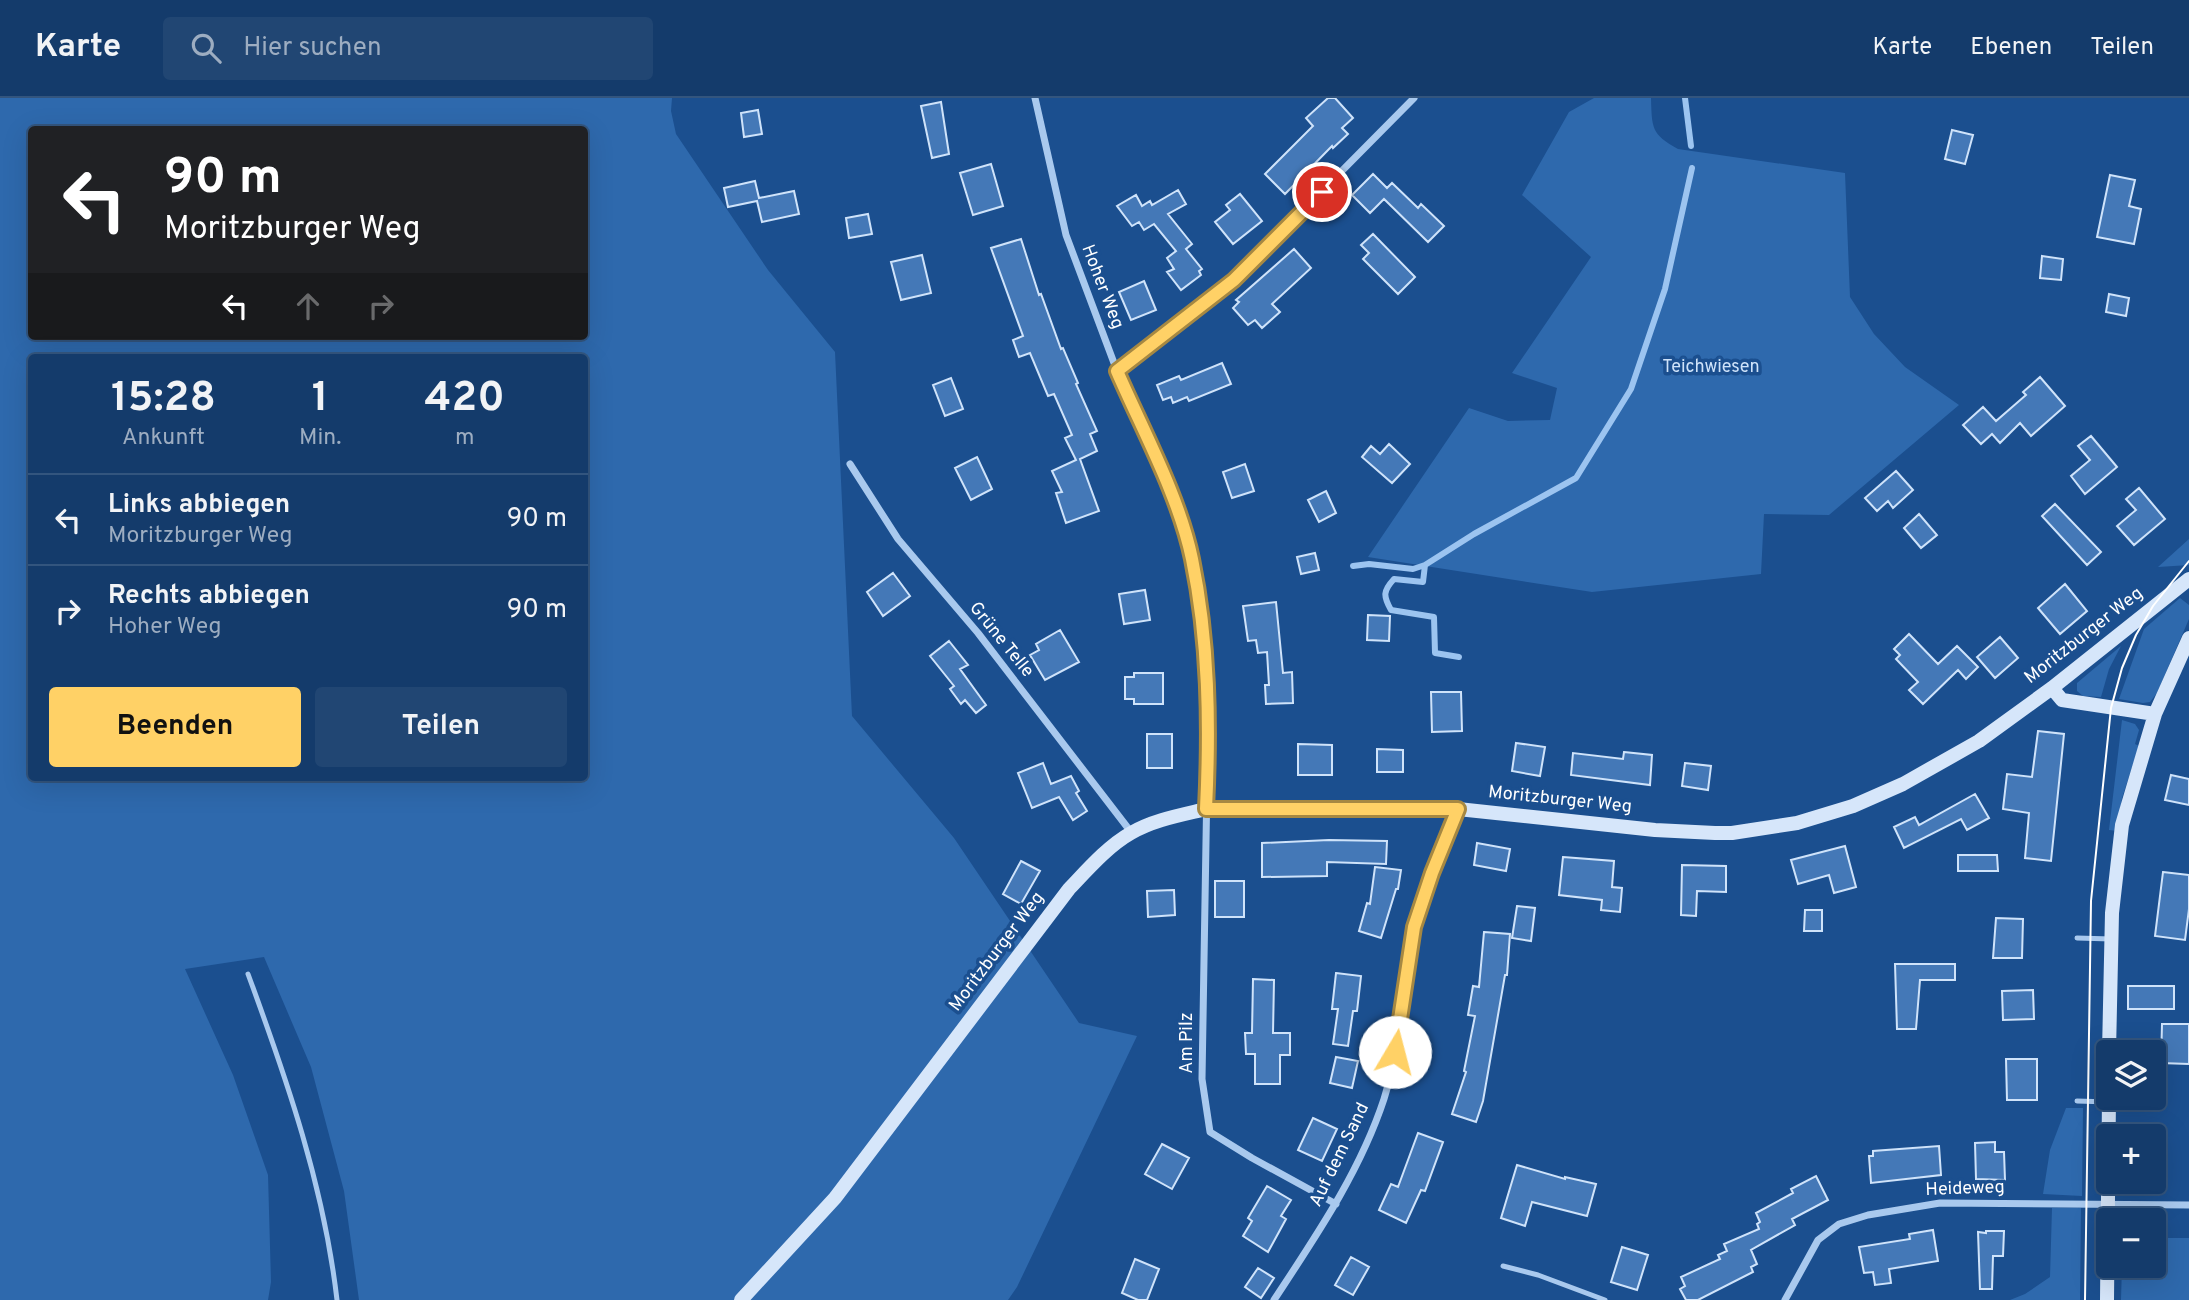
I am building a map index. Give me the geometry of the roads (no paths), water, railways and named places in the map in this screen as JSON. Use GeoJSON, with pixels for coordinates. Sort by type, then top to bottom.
{"type":"FeatureCollection","features":[{"type":"Feature","properties":{"kind":"street","name":"Hoher Weg"},"geometry":{"type":"LineString","coordinates":[[1035,98],[1066,235],[1117,371],[1174,500],[1192,558],[1205,639],[1208,723],[1206,809]]}},
{"type":"Feature","properties":{"kind":"street"},"geometry":{"type":"LineString","coordinates":[[1117,371],[1234,280],[1414,98]]}},
{"type":"Feature","properties":{"kind":"street","name":"Grüne Telle"},"geometry":{"type":"LineString","coordinates":[[850,464],[898,539],[978,634],[1132,833]]}},
{"type":"Feature","properties":{"kind":"street","name":"Moritzburger Weg"},"geometry":{"type":"LineString","coordinates":[[741,1300],[835,1198],[1069,889],[1109,850],[1132,833],[1167,819],[1206,809],[1458,809],[1655,830],[1715,833],[1797,823],[1853,806],[1942,764],[1979,741],[2052,688],[2189,579]]}},
{"type":"Feature","properties":{"kind":"street"},"geometry":{"type":"LineString","coordinates":[[2109,1040],[2112,913],[2122,825],[2155,714],[2189,638]]}},
{"type":"Feature","properties":{"kind":"street"},"geometry":{"type":"LineString","coordinates":[[2052,688],[2062,700],[2155,714]]}},
{"type":"Feature","properties":{"kind":"street","name":"Am Pilz"},"geometry":{"type":"LineString","coordinates":[[1206,809],[1202,1079],[1210,1132],[1336,1204]]}},
{"type":"Feature","properties":{"kind":"street","name":"Auf dem Sand"},"geometry":{"type":"LineString","coordinates":[[1274,1300],[1336,1204],[1371,1135],[1385,1096],[1395,1052],[1414,927],[1458,809]]}},
{"type":"Feature","properties":{"kind":"street"},"geometry":{"type":"LineString","coordinates":[[2106,1300],[2109,1110]]}},
{"type":"Feature","properties":{"kind":"street","name":"Heideweg"},"geometry":{"type":"LineString","coordinates":[[1785,1300],[1818,1240],[1839,1224],[1868,1215],[1940,1203],[2189,1205]]}},
{"type":"Feature","properties":{"kind":"lane"},"geometry":{"type":"LineString","coordinates":[[2077,938],[2111,939]]}},
{"type":"Feature","properties":{"kind":"lane"},"geometry":{"type":"LineString","coordinates":[[248,974],[310,1157],[332,1258],[337,1300]]}},
{"type":"Feature","properties":{"kind":"lane"},"geometry":{"type":"LineString","coordinates":[[2077,1101],[2096,1100]]}},
{"type":"Feature","properties":{"kind":"lane"},"geometry":{"type":"LineString","coordinates":[[1503,1266],[1538,1275],[1605,1300]]}},
{"type":"Feature","properties":{"kind":"waterway"},"geometry":{"type":"LineString","coordinates":[[1685,98],[1691,146]]}},
{"type":"Feature","properties":{"kind":"waterway"},"geometry":{"type":"LineString","coordinates":[[1353,566],[1369,564],[1413,569],[1425,565],[1474,534],[1576,478],[1631,389],[1665,289],[1692,168]]}},
{"type":"Feature","properties":{"kind":"waterway"},"geometry":{"type":"LineString","coordinates":[[1425,565],[1423,582],[1394,579],[1386,590],[1387,601],[1391,610],[1434,617],[1435,653],[1459,657]]}},
{"type":"Feature","properties":{"kind":"tram line"},"geometry":{"type":"LineString","coordinates":[[2085,1300],[2091,901],[2111,708],[2122,668],[2136,635],[2153,606],[2189,561]]}},
{"type":"Feature","properties":{"kind":"park label","name":"Teichwiesen"},"geometry":{"type":"Point","coordinates":[1711,367]}}]}
